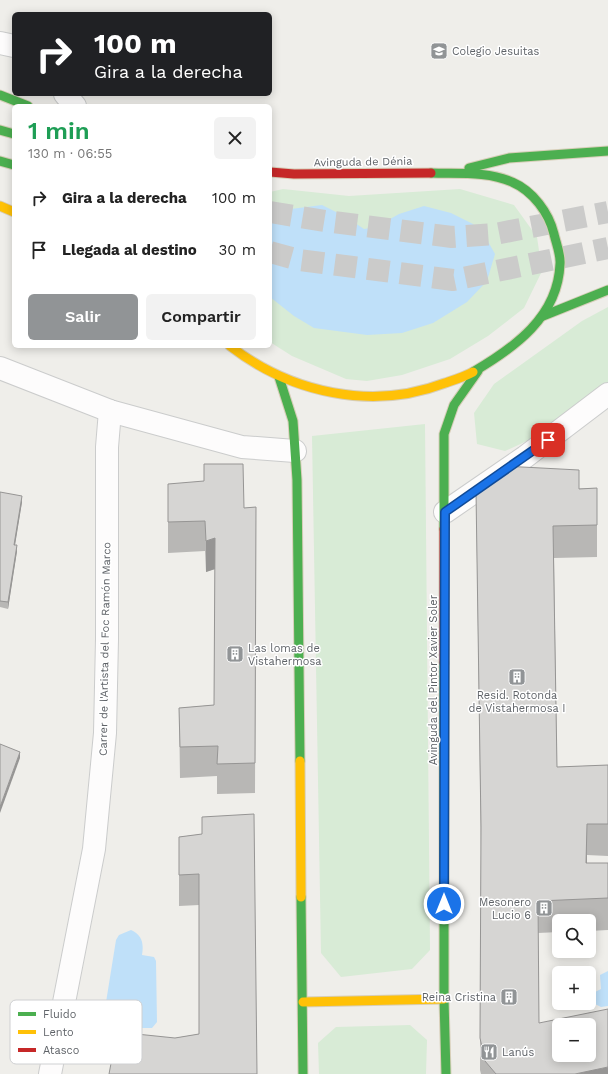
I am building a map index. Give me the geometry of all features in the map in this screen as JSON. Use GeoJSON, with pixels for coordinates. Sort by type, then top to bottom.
{"type":"FeatureCollection","features":[{"type":"Feature","properties":{"kind":"main road"},"geometry":{"type":"LineString","coordinates":[[0,95],[23,104]]}},
{"type":"Feature","properties":{"kind":"main road"},"geometry":{"type":"LineString","coordinates":[[0,130],[12,133]]}},
{"type":"Feature","properties":{"kind":"main road","name":"Avinguda de Dénia"},"geometry":{"type":"LineString","coordinates":[[448,172],[509,158],[608,151]]}},
{"type":"Feature","properties":{"kind":"main road"},"geometry":{"type":"LineString","coordinates":[[0,161],[12,164]]}},
{"type":"Feature","properties":{"kind":"main road","name":"Avinguda de Dénia"},"geometry":{"type":"LineString","coordinates":[[232,348],[240,354],[289,382],[323,391],[362,397],[408,395],[454,382],[478,371],[522,338],[543,316],[554,296],[560,275],[560,250],[546,212],[531,195],[512,181],[485,174],[448,172],[273,173]]}},
{"type":"Feature","properties":{"kind":"main road"},"geometry":{"type":"LineString","coordinates":[[0,206],[12,211]]}},
{"type":"Feature","properties":{"kind":"main road","name":"Avinguda de Dénia"},"geometry":{"type":"LineString","coordinates":[[543,316],[608,290]]}},
{"type":"Feature","properties":{"kind":"main road","name":"Avinguda del Pintor Xavier Soler"},"geometry":{"type":"LineString","coordinates":[[446,1074],[444,999],[444,434],[454,405],[478,371]]}},
{"type":"Feature","properties":{"kind":"main road"},"geometry":{"type":"LineString","coordinates":[[280,377],[293,421],[297,480],[303,1074]]}},
{"type":"Feature","properties":{"kind":"main road"},"geometry":{"type":"LineString","coordinates":[[303,1002],[444,999]]}},
{"type":"Feature","properties":{"kind":"street"},"geometry":{"type":"LineString","coordinates":[[0,43],[12,46]]}},
{"type":"Feature","properties":{"kind":"street"},"geometry":{"type":"LineString","coordinates":[[67,96],[73,104]]}},
{"type":"Feature","properties":{"kind":"street"},"geometry":{"type":"LineString","coordinates":[[0,368],[110,411],[242,447],[295,451]]}},
{"type":"Feature","properties":{"kind":"street"},"geometry":{"type":"LineString","coordinates":[[445,512],[606,401]]}},
{"type":"Feature","properties":{"kind":"street","name":"Carrer de l'Artista del Foc Ramón Marco"},"geometry":{"type":"LineString","coordinates":[[64,1000],[94,849],[105,733],[107,631],[107,447],[110,411]]}},
{"type":"Feature","properties":{"kind":"street","name":"Carrer de l'Artista del Foc Ramón Marco"},"geometry":{"type":"LineString","coordinates":[[50,1074],[52,1064]]}},
{"type":"Feature","properties":{"kind":"green space"},"geometry":{"type":"Polygon","coordinates":[[[283,189],[349,196],[460,189],[514,205],[537,237],[542,271],[524,308],[488,336],[450,359],[402,375],[367,381],[346,379],[292,356],[272,343],[272,192],[283,189]]]}},
{"type":"Feature","properties":{"kind":"green space"},"geometry":{"type":"Polygon","coordinates":[[[608,307],[608,383],[540,435],[505,451],[477,444],[474,413],[494,384],[582,321],[608,307]]]}},
{"type":"Feature","properties":{"kind":"green space"},"geometry":{"type":"Polygon","coordinates":[[[425,424],[430,950],[412,969],[341,977],[321,953],[312,436],[425,424]]]}},
{"type":"Feature","properties":{"kind":"green space"},"geometry":{"type":"Polygon","coordinates":[[[410,1025],[427,1040],[426,1074],[319,1074],[318,1043],[336,1027],[410,1025]]]}},
{"type":"Feature","properties":{"kind":"water"},"geometry":{"type":"Polygon","coordinates":[[[322,205],[346,217],[364,229],[376,227],[399,214],[424,206],[451,213],[473,224],[486,238],[495,254],[487,281],[467,302],[433,323],[402,333],[367,335],[314,328],[294,316],[272,299],[272,222],[291,209],[322,205]]]}},
{"type":"Feature","properties":{"kind":"water"},"geometry":{"type":"Polygon","coordinates":[[[131,930],[138,934],[143,947],[142,955],[154,957],[156,961],[157,1022],[152,1028],[142,1028],[142,1000],[106,1000],[116,940],[119,935],[131,930]]]}},
{"type":"Feature","properties":{"kind":"water"},"geometry":{"type":"Polygon","coordinates":[[[608,971],[608,1006],[601,1007],[596,1004],[596,992],[601,989],[600,975],[608,971]]]}},
{"type":"Feature","properties":{"kind":"building","name":"Las lomas de Vistahermosa"},"geometry":{"type":"Polygon","coordinates":[[[204,464],[243,464],[244,508],[256,507],[255,763],[217,764],[218,746],[180,747],[179,708],[214,705],[215,538],[206,541],[205,521],[168,522],[168,484],[204,481],[204,464]]]}},
{"type":"Feature","properties":{"kind":"building","name":"Resid. Rotonda de Vistahermosa I"},"geometry":{"type":"Polygon","coordinates":[[[503,466],[579,470],[579,489],[597,488],[597,525],[553,526],[557,767],[608,765],[608,824],[587,824],[586,863],[608,863],[608,898],[538,901],[539,1023],[552,1020],[552,1062],[596,1062],[596,1018],[564,1018],[608,1009],[608,1067],[575,1074],[496,1074],[485,1061],[480,1038],[481,827],[476,492],[503,466]]]}},
{"type":"Feature","properties":{"kind":"building"},"geometry":{"type":"Polygon","coordinates":[[[0,492],[22,496],[14,545],[17,545],[8,602],[0,601],[0,492]]]}},
{"type":"Feature","properties":{"kind":"building"},"geometry":{"type":"Polygon","coordinates":[[[0,744],[20,752],[0,807],[0,744]]]}},
{"type":"Feature","properties":{"kind":"building"},"geometry":{"type":"Polygon","coordinates":[[[254,814],[257,1074],[109,1074],[111,1064],[142,1064],[142,1035],[175,1038],[199,1034],[199,874],[179,875],[179,837],[202,834],[202,817],[254,814]]]}},
{"type":"Feature","properties":{"kind":"tunnel"},"geometry":{"type":"LineString","coordinates":[[272,212],[325,221],[452,237],[495,234],[608,212]]}},
{"type":"Feature","properties":{"kind":"tunnel"},"geometry":{"type":"LineString","coordinates":[[272,253],[299,260],[453,280],[608,248]]}},
{"type":"Feature","properties":{"kind":"traffic: fast"},"geometry":{"type":"LineString","coordinates":[[0,95],[23,104]]}},
{"type":"Feature","properties":{"kind":"traffic: fast"},"geometry":{"type":"LineString","coordinates":[[0,130],[12,133]]}},
{"type":"Feature","properties":{"kind":"traffic: fast"},"geometry":{"type":"LineString","coordinates":[[469,168],[509,158],[608,151]]}},
{"type":"Feature","properties":{"kind":"traffic: fast"},"geometry":{"type":"LineString","coordinates":[[0,161],[12,164]]}},
{"type":"Feature","properties":{"kind":"traffic: fast"},"geometry":{"type":"LineString","coordinates":[[431,173],[462,173],[493,176],[503,178],[520,186],[533,197],[544,211],[552,226],[559,253],[560,264],[557,283],[551,300],[542,315],[531,329],[518,341],[473,372]]}},
{"type":"Feature","properties":{"kind":"traffic: fast"},"geometry":{"type":"LineString","coordinates":[[543,316],[608,290]]}},
{"type":"Feature","properties":{"kind":"traffic: fast"},"geometry":{"type":"LineString","coordinates":[[444,529],[444,434],[454,405],[478,371]]}},
{"type":"Feature","properties":{"kind":"traffic: fast"},"geometry":{"type":"LineString","coordinates":[[279,377],[293,421],[297,480],[300,761]]}},
{"type":"Feature","properties":{"kind":"traffic: fast"},"geometry":{"type":"LineString","coordinates":[[444,663],[444,999],[446,1074]]}},
{"type":"Feature","properties":{"kind":"traffic: fast"},"geometry":{"type":"LineString","coordinates":[[301,897],[303,1074]]}},
{"type":"Feature","properties":{"kind":"traffic: slow"},"geometry":{"type":"LineString","coordinates":[[0,206],[12,211]]}},
{"type":"Feature","properties":{"kind":"traffic: slow"},"geometry":{"type":"LineString","coordinates":[[233,348],[279,376],[306,386],[333,393],[361,396],[389,396],[417,391],[455,380],[473,372]]}},
{"type":"Feature","properties":{"kind":"traffic: slow"},"geometry":{"type":"LineString","coordinates":[[300,761],[301,897]]}},
{"type":"Feature","properties":{"kind":"traffic: slow"},"geometry":{"type":"LineString","coordinates":[[303,1002],[444,999]]}},
{"type":"Feature","properties":{"kind":"traffic: jam"},"geometry":{"type":"LineString","coordinates":[[272,172],[294,174],[431,173]]}},
{"type":"Feature","properties":{"kind":"traffic: jam"},"geometry":{"type":"LineString","coordinates":[[444,529],[444,663]]}},
{"type":"Feature","properties":{"kind":"place","name":"Colegio Jesuitas"},"geometry":{"type":"Point","coordinates":[439,51]}},
{"type":"Feature","properties":{"kind":"place","name":"Las lomas de Vistahermosa"},"geometry":{"type":"Point","coordinates":[235,654]}},
{"type":"Feature","properties":{"kind":"place","name":"Resid. Rotonda de Vistahermosa I"},"geometry":{"type":"Point","coordinates":[517,677]}},
{"type":"Feature","properties":{"kind":"place","name":"Mesonero Lucio 6"},"geometry":{"type":"Point","coordinates":[544,908]}},
{"type":"Feature","properties":{"kind":"place","name":"Reina Cristina"},"geometry":{"type":"Point","coordinates":[509,997]}},
{"type":"Feature","properties":{"kind":"place","name":"Lanús"},"geometry":{"type":"Point","coordinates":[489,1052]}},
{"type":"Feature","properties":{"kind":"route"},"geometry":{"type":"LineString","coordinates":[[444,904],[445,512],[548,440]]}}]}
